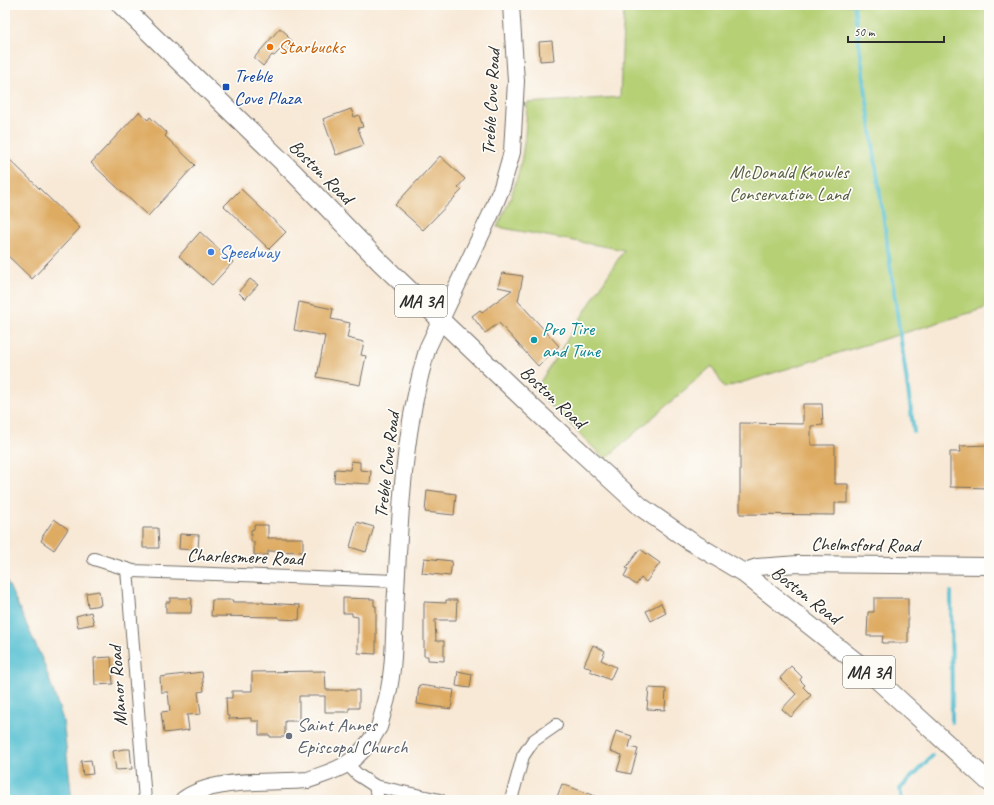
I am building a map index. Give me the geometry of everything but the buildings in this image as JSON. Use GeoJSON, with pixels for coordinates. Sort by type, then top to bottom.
{"type":"FeatureCollection","features":[{"type":"Feature","properties":{"kind":"main road","name":"Boston Road"},"geometry":{"type":"LineString","coordinates":[[121,5],[295,174],[381,263],[534,409],[641,507],[690,541],[742,572],[869,672],[988,779]]}},
{"type":"Feature","properties":{"kind":"street","name":"Treble Cove Road"},"geometry":{"type":"LineString","coordinates":[[183,800],[204,789],[232,784],[308,780],[320,776],[347,764],[366,745],[379,727],[390,691],[394,653],[396,581],[403,482],[412,419],[422,368],[428,347],[490,216],[502,187],[512,152],[516,81],[511,5]]}},
{"type":"Feature","properties":{"kind":"street","name":"Charlesmere Road"},"geometry":{"type":"LineString","coordinates":[[94,559],[127,569],[141,571],[396,581]]}},
{"type":"Feature","properties":{"kind":"street","name":"Chelmsford Road"},"geometry":{"type":"LineString","coordinates":[[742,572],[756,567],[798,564],[989,566]]}},
{"type":"Feature","properties":{"kind":"street","name":"Manor Road"},"geometry":{"type":"LineString","coordinates":[[127,569],[145,800]]}},
{"type":"Feature","properties":{"kind":"street"},"geometry":{"type":"LineString","coordinates":[[511,800],[523,756],[533,741],[556,725]]}},
{"type":"Feature","properties":{"kind":"street"},"geometry":{"type":"LineString","coordinates":[[347,764],[358,775],[375,786],[440,800]]}},
{"type":"Feature","properties":{"kind":"street"},"geometry":{"type":"LineString","coordinates":[[375,786],[378,800]]}},
{"type":"Feature","properties":{"kind":"green space","name":"McDonald Knowles Conservation Land"},"geometry":{"type":"Polygon","coordinates":[[[624,5],[989,5],[989,307],[724,388],[712,366],[605,459],[535,390],[624,250],[497,227],[511,196],[520,167],[525,137],[527,103],[620,97],[624,5]]]}},
{"type":"Feature","properties":{"kind":"water"},"geometry":{"type":"Polygon","coordinates":[[[5,577],[43,661],[63,720],[72,800],[5,800],[5,577]]]}},
{"type":"Feature","properties":{"kind":"waterway"},"geometry":{"type":"LineString","coordinates":[[854,5],[914,432]]}},
{"type":"Feature","properties":{"kind":"waterway"},"geometry":{"type":"LineString","coordinates":[[951,592],[952,722]]}},
{"type":"Feature","properties":{"kind":"waterway"},"geometry":{"type":"LineString","coordinates":[[902,800],[900,789],[932,756]]}},
{"type":"Feature","properties":{"kind":"place","name":"Starbucks"},"geometry":{"type":"Point","coordinates":[270,47]}},
{"type":"Feature","properties":{"kind":"place","name":"Treble Cove Plaza"},"geometry":{"type":"Point","coordinates":[226,87]}},
{"type":"Feature","properties":{"kind":"place","name":"Speedway"},"geometry":{"type":"Point","coordinates":[211,252]}},
{"type":"Feature","properties":{"kind":"place","name":"Pro Tire and Tune"},"geometry":{"type":"Point","coordinates":[534,340]}},
{"type":"Feature","properties":{"kind":"place","name":"Saint Annes Episcopal Church"},"geometry":{"type":"Point","coordinates":[289,736]}}]}
